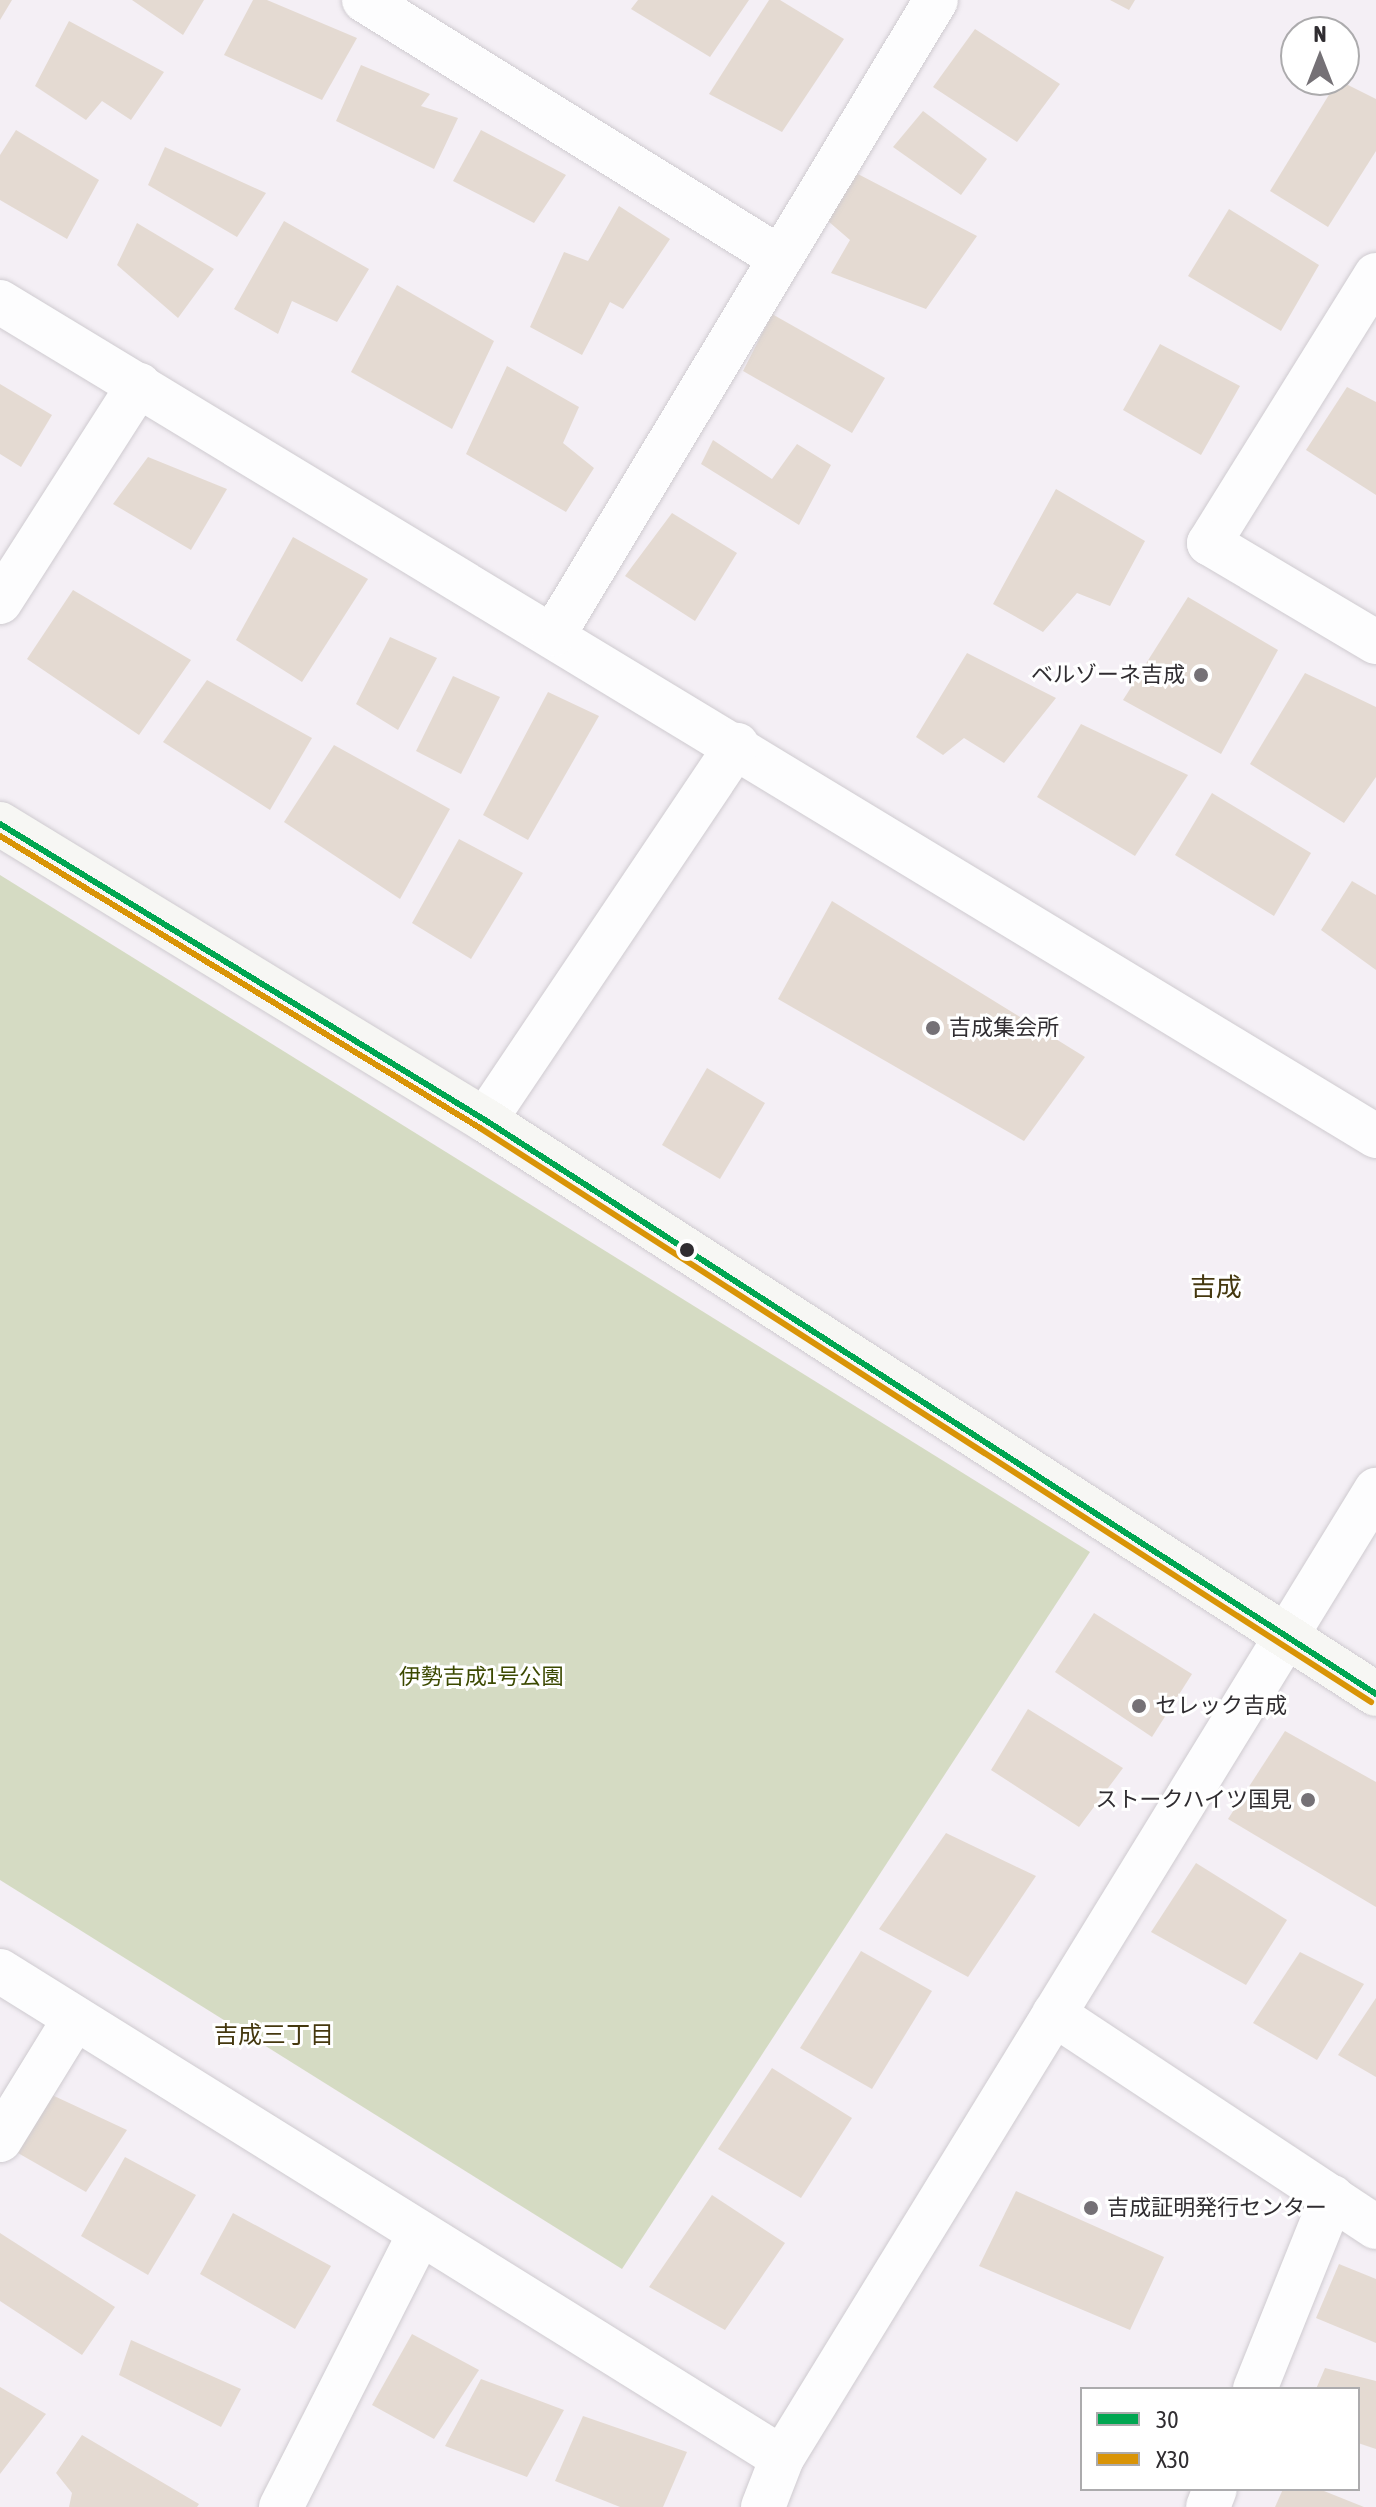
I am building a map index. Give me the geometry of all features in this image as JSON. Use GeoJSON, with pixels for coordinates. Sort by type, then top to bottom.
{"type":"FeatureCollection","features":[{"type":"Feature","properties":{"kind":"street"},"geometry":{"type":"LineString","coordinates":[[364,0],[780,258]]}},
{"type":"Feature","properties":{"kind":"street"},"geometry":{"type":"LineString","coordinates":[[554,634],[936,0]]}},
{"type":"Feature","properties":{"kind":"street"},"geometry":{"type":"LineString","coordinates":[[1376,275],[1209,543],[1376,642]]}},
{"type":"Feature","properties":{"kind":"street"},"geometry":{"type":"LineString","coordinates":[[0,302],[554,634],[1376,1136]]}},
{"type":"Feature","properties":{"kind":"street"},"geometry":{"type":"LineString","coordinates":[[0,602],[139,385]]}},
{"type":"Feature","properties":{"kind":"street"},"geometry":{"type":"LineString","coordinates":[[485,1120],[737,745]]}},
{"type":"Feature","properties":{"kind":"street"},"geometry":{"type":"LineString","coordinates":[[0,824],[485,1120],[1283,1638],[1376,1694]]}},
{"type":"Feature","properties":{"kind":"street"},"geometry":{"type":"LineString","coordinates":[[763,2507],[782,2458],[1376,1490]]}},
{"type":"Feature","properties":{"kind":"street"},"geometry":{"type":"LineString","coordinates":[[0,1971],[782,2458]]}},
{"type":"Feature","properties":{"kind":"street"},"geometry":{"type":"LineString","coordinates":[[1054,2014],[1376,2227]]}},
{"type":"Feature","properties":{"kind":"street"},"geometry":{"type":"LineString","coordinates":[[0,2140],[75,2018]]}},
{"type":"Feature","properties":{"kind":"street"},"geometry":{"type":"LineString","coordinates":[[1256,2387],[1332,2197]]}},
{"type":"Feature","properties":{"kind":"street"},"geometry":{"type":"LineString","coordinates":[[281,2507],[420,2233]]}},
{"type":"Feature","properties":{"kind":"green space","name":"伊勢吉成1号公園"},"geometry":{"type":"Polygon","coordinates":[[[0,875],[1090,1552],[622,2269],[0,1880],[0,875]]]}},
{"type":"Feature","properties":{"kind":"building"},"geometry":{"type":"Polygon","coordinates":[[[0,0],[12,0],[0,20],[0,0]]]}},
{"type":"Feature","properties":{"kind":"building"},"geometry":{"type":"Polygon","coordinates":[[[132,0],[204,0],[183,35],[132,0]]]}},
{"type":"Feature","properties":{"kind":"building"},"geometry":{"type":"Polygon","coordinates":[[[253,0],[267,0],[357,38],[322,100],[224,55],[253,0]]]}},
{"type":"Feature","properties":{"kind":"building"},"geometry":{"type":"Polygon","coordinates":[[[638,0],[749,0],[710,57],[631,9],[638,0]]]}},
{"type":"Feature","properties":{"kind":"building"},"geometry":{"type":"Polygon","coordinates":[[[769,0],[780,0],[844,39],[782,132],[709,94],[769,0]]]}},
{"type":"Feature","properties":{"kind":"building"},"geometry":{"type":"Polygon","coordinates":[[[1110,0],[1135,0],[1129,10],[1110,0]]]}},
{"type":"Feature","properties":{"kind":"building"},"geometry":{"type":"Polygon","coordinates":[[[69,21],[164,72],[131,120],[102,101],[86,120],[35,86],[69,21]]]}},
{"type":"Feature","properties":{"kind":"building"},"geometry":{"type":"Polygon","coordinates":[[[975,29],[1060,84],[1017,142],[933,87],[975,29]]]}},
{"type":"Feature","properties":{"kind":"building"},"geometry":{"type":"Polygon","coordinates":[[[361,65],[430,94],[421,106],[458,118],[434,169],[336,121],[361,65]]]}},
{"type":"Feature","properties":{"kind":"building"},"geometry":{"type":"Polygon","coordinates":[[[1360,91],[1376,99],[1376,151],[1328,227],[1270,191],[1328,96],[1360,96],[1360,91]]]}},
{"type":"Feature","properties":{"kind":"building"},"geometry":{"type":"Polygon","coordinates":[[[923,111],[987,159],[961,195],[893,147],[923,111]]]}},
{"type":"Feature","properties":{"kind":"building"},"geometry":{"type":"Polygon","coordinates":[[[16,130],[99,180],[67,239],[0,200],[0,155],[16,130]]]}},
{"type":"Feature","properties":{"kind":"building"},"geometry":{"type":"Polygon","coordinates":[[[481,130],[566,175],[534,223],[453,181],[481,130]]]}},
{"type":"Feature","properties":{"kind":"building"},"geometry":{"type":"Polygon","coordinates":[[[165,147],[266,193],[237,237],[148,185],[165,147]]]}},
{"type":"Feature","properties":{"kind":"building"},"geometry":{"type":"Polygon","coordinates":[[[856,173],[977,236],[926,309],[831,273],[850,240],[828,221],[856,173]]]}},
{"type":"Feature","properties":{"kind":"building"},"geometry":{"type":"Polygon","coordinates":[[[619,206],[670,239],[623,309],[610,302],[582,355],[530,327],[564,252],[588,261],[619,206]]]}},
{"type":"Feature","properties":{"kind":"building"},"geometry":{"type":"Polygon","coordinates":[[[1229,209],[1319,265],[1281,331],[1188,276],[1229,209]]]}},
{"type":"Feature","properties":{"kind":"building"},"geometry":{"type":"Polygon","coordinates":[[[284,221],[369,269],[337,322],[292,301],[278,334],[234,309],[284,221]]]}},
{"type":"Feature","properties":{"kind":"building"},"geometry":{"type":"Polygon","coordinates":[[[137,223],[214,269],[178,318],[117,265],[137,223]]]}},
{"type":"Feature","properties":{"kind":"building"},"geometry":{"type":"Polygon","coordinates":[[[397,285],[494,341],[452,429],[351,372],[397,285]]]}},
{"type":"Feature","properties":{"kind":"building"},"geometry":{"type":"Polygon","coordinates":[[[772,314],[885,378],[852,433],[743,371],[772,314]]]}},
{"type":"Feature","properties":{"kind":"building"},"geometry":{"type":"Polygon","coordinates":[[[1160,344],[1240,386],[1201,455],[1123,410],[1160,344]]]}},
{"type":"Feature","properties":{"kind":"building"},"geometry":{"type":"Polygon","coordinates":[[[507,366],[579,407],[563,443],[594,468],[566,512],[466,454],[507,366]]]}},
{"type":"Feature","properties":{"kind":"building"},"geometry":{"type":"Polygon","coordinates":[[[0,384],[52,415],[21,467],[0,454],[0,384]]]}},
{"type":"Feature","properties":{"kind":"building"},"geometry":{"type":"Polygon","coordinates":[[[1347,387],[1376,402],[1376,495],[1306,450],[1347,387]]]}},
{"type":"Feature","properties":{"kind":"building"},"geometry":{"type":"Polygon","coordinates":[[[713,440],[772,479],[797,444],[831,465],[799,525],[701,464],[713,440]]]}},
{"type":"Feature","properties":{"kind":"building"},"geometry":{"type":"Polygon","coordinates":[[[148,457],[227,489],[191,550],[113,504],[148,457]]]}},
{"type":"Feature","properties":{"kind":"building"},"geometry":{"type":"Polygon","coordinates":[[[1056,489],[1145,541],[1110,606],[1077,593],[1043,632],[993,604],[1056,489]]]}},
{"type":"Feature","properties":{"kind":"building"},"geometry":{"type":"Polygon","coordinates":[[[672,513],[737,553],[695,621],[625,576],[672,513]]]}},
{"type":"Feature","properties":{"kind":"building"},"geometry":{"type":"Polygon","coordinates":[[[293,537],[368,579],[302,682],[236,640],[293,537]]]}},
{"type":"Feature","properties":{"kind":"building"},"geometry":{"type":"Polygon","coordinates":[[[73,590],[191,660],[139,735],[27,659],[73,590]]]}},
{"type":"Feature","properties":{"kind":"building","name":"ベルゾーネ吉成"},"geometry":{"type":"Polygon","coordinates":[[[1188,597],[1278,650],[1221,754],[1123,700],[1188,597]]]}},
{"type":"Feature","properties":{"kind":"building"},"geometry":{"type":"Polygon","coordinates":[[[390,637],[437,658],[398,730],[356,704],[390,637]]]}},
{"type":"Feature","properties":{"kind":"building"},"geometry":{"type":"Polygon","coordinates":[[[967,653],[1056,698],[1004,763],[964,738],[943,755],[916,737],[967,653]]]}},
{"type":"Feature","properties":{"kind":"building"},"geometry":{"type":"Polygon","coordinates":[[[1305,673],[1376,707],[1376,777],[1344,823],[1250,764],[1305,673]]]}},
{"type":"Feature","properties":{"kind":"building"},"geometry":{"type":"Polygon","coordinates":[[[453,676],[500,697],[461,774],[416,751],[453,676]]]}},
{"type":"Feature","properties":{"kind":"building"},"geometry":{"type":"Polygon","coordinates":[[[207,680],[312,738],[270,810],[163,742],[207,680]]]}},
{"type":"Feature","properties":{"kind":"building"},"geometry":{"type":"Polygon","coordinates":[[[548,692],[599,716],[528,840],[483,815],[548,692]]]}},
{"type":"Feature","properties":{"kind":"building"},"geometry":{"type":"Polygon","coordinates":[[[1081,724],[1188,775],[1135,856],[1037,797],[1081,724]]]}},
{"type":"Feature","properties":{"kind":"building"},"geometry":{"type":"Polygon","coordinates":[[[334,745],[450,809],[400,899],[284,822],[334,745]]]}},
{"type":"Feature","properties":{"kind":"building"},"geometry":{"type":"Polygon","coordinates":[[[1212,793],[1311,853],[1274,916],[1175,855],[1212,793]]]}},
{"type":"Feature","properties":{"kind":"building"},"geometry":{"type":"Polygon","coordinates":[[[459,839],[523,873],[471,959],[412,923],[459,839]]]}},
{"type":"Feature","properties":{"kind":"building"},"geometry":{"type":"Polygon","coordinates":[[[1352,881],[1376,895],[1376,970],[1321,930],[1352,881]]]}},
{"type":"Feature","properties":{"kind":"building","name":"吉成集会所"},"geometry":{"type":"Polygon","coordinates":[[[832,901],[1085,1057],[1024,1141],[778,999],[832,901]]]}},
{"type":"Feature","properties":{"kind":"building"},"geometry":{"type":"Polygon","coordinates":[[[707,1068],[765,1103],[720,1179],[662,1145],[707,1068]]]}},
{"type":"Feature","properties":{"kind":"building","name":"セレック吉成"},"geometry":{"type":"Polygon","coordinates":[[[1094,1613],[1192,1674],[1152,1737],[1055,1672],[1094,1613]]]}},
{"type":"Feature","properties":{"kind":"building"},"geometry":{"type":"Polygon","coordinates":[[[1028,1709],[1123,1768],[1079,1827],[991,1770],[1028,1709]]]}},
{"type":"Feature","properties":{"kind":"building","name":"ストークハイツ国見"},"geometry":{"type":"Polygon","coordinates":[[[1285,1731],[1376,1782],[1376,1907],[1228,1819],[1285,1731]]]}},
{"type":"Feature","properties":{"kind":"building"},"geometry":{"type":"Polygon","coordinates":[[[946,1833],[1036,1876],[968,1977],[879,1929],[946,1833]]]}},
{"type":"Feature","properties":{"kind":"building"},"geometry":{"type":"Polygon","coordinates":[[[1196,1863],[1287,1920],[1246,1985],[1151,1932],[1196,1863]]]}},
{"type":"Feature","properties":{"kind":"building"},"geometry":{"type":"Polygon","coordinates":[[[861,1951],[932,1991],[872,2089],[800,2048],[861,1951]]]}},
{"type":"Feature","properties":{"kind":"building"},"geometry":{"type":"Polygon","coordinates":[[[1300,1952],[1364,1984],[1317,2060],[1253,2023],[1300,1952]]]}},
{"type":"Feature","properties":{"kind":"building"},"geometry":{"type":"Polygon","coordinates":[[[1376,1998],[1376,2077],[1338,2055],[1376,1998]]]}},
{"type":"Feature","properties":{"kind":"building"},"geometry":{"type":"Polygon","coordinates":[[[772,2068],[852,2118],[801,2198],[718,2149],[772,2068]]]}},
{"type":"Feature","properties":{"kind":"building"},"geometry":{"type":"Polygon","coordinates":[[[52,2095],[127,2130],[86,2192],[11,2149],[52,2095]]]}},
{"type":"Feature","properties":{"kind":"building"},"geometry":{"type":"Polygon","coordinates":[[[125,2157],[196,2195],[148,2275],[81,2236],[125,2157]]]}},
{"type":"Feature","properties":{"kind":"building"},"geometry":{"type":"Polygon","coordinates":[[[1016,2191],[1164,2257],[1130,2330],[979,2266],[1016,2191]]]}},
{"type":"Feature","properties":{"kind":"building"},"geometry":{"type":"Polygon","coordinates":[[[712,2195],[785,2243],[725,2330],[649,2287],[712,2195]]]}},
{"type":"Feature","properties":{"kind":"building"},"geometry":{"type":"Polygon","coordinates":[[[233,2213],[331,2266],[295,2329],[200,2274],[233,2213]]]}},
{"type":"Feature","properties":{"kind":"building"},"geometry":{"type":"Polygon","coordinates":[[[0,2233],[115,2307],[82,2355],[0,2301],[0,2233]]]}},
{"type":"Feature","properties":{"kind":"building"},"geometry":{"type":"Polygon","coordinates":[[[1339,2264],[1376,2279],[1376,2343],[1316,2318],[1339,2264]]]}},
{"type":"Feature","properties":{"kind":"building"},"geometry":{"type":"Polygon","coordinates":[[[412,2334],[479,2370],[434,2439],[372,2405],[412,2334]]]}},
{"type":"Feature","properties":{"kind":"building"},"geometry":{"type":"Polygon","coordinates":[[[131,2340],[241,2389],[221,2427],[119,2375],[131,2340]]]}},
{"type":"Feature","properties":{"kind":"building"},"geometry":{"type":"Polygon","coordinates":[[[1325,2368],[1376,2381],[1376,2449],[1360,2444],[1360,2387],[1317,2387],[1325,2368]]]}},
{"type":"Feature","properties":{"kind":"building"},"geometry":{"type":"Polygon","coordinates":[[[481,2379],[564,2410],[527,2477],[445,2446],[481,2379]]]}},
{"type":"Feature","properties":{"kind":"building"},"geometry":{"type":"Polygon","coordinates":[[[0,2387],[46,2414],[0,2474],[0,2387]]]}},
{"type":"Feature","properties":{"kind":"building"},"geometry":{"type":"Polygon","coordinates":[[[583,2416],[687,2452],[663,2507],[620,2507],[555,2481],[583,2416]]]}},
{"type":"Feature","properties":{"kind":"building"},"geometry":{"type":"Polygon","coordinates":[[[82,2435],[199,2504],[197,2507],[69,2507],[72,2493],[56,2473],[82,2435]]]}},
{"type":"Feature","properties":{"kind":"building"},"geometry":{"type":"Polygon","coordinates":[[[1282,2491],[1324,2491],[1364,2507],[1275,2507],[1282,2491]]]}},
{"type":"Feature","properties":{"kind":"transit line","name":"30"},"geometry":{"type":"LineString","coordinates":[[0,824],[485,1120],[1376,1694]]}},
{"type":"Feature","properties":{"kind":"transit line","name":"X30"},"geometry":{"type":"LineString","coordinates":[[0,836],[480,1128],[1371,1702]]}},
{"type":"Feature","properties":{"kind":"place","name":"ベルゾーネ吉成"},"geometry":{"type":"Point","coordinates":[1201,675]}},
{"type":"Feature","properties":{"kind":"place","name":"吉成集会所"},"geometry":{"type":"Point","coordinates":[933,1028]}},
{"type":"Feature","properties":{"kind":"place","name":"セレック吉成"},"geometry":{"type":"Point","coordinates":[1139,1706]}},
{"type":"Feature","properties":{"kind":"place","name":"ストークハイツ国見"},"geometry":{"type":"Point","coordinates":[1308,1800]}},
{"type":"Feature","properties":{"kind":"place","name":"吉成証明発行センター"},"geometry":{"type":"Point","coordinates":[1091,2208]}},
{"type":"Feature","properties":{"kind":"district","name":"吉成"},"geometry":{"type":"Point","coordinates":[1216,1288]}},
{"type":"Feature","properties":{"kind":"district","name":"吉成三丁目"},"geometry":{"type":"Point","coordinates":[274,2035]}}]}
